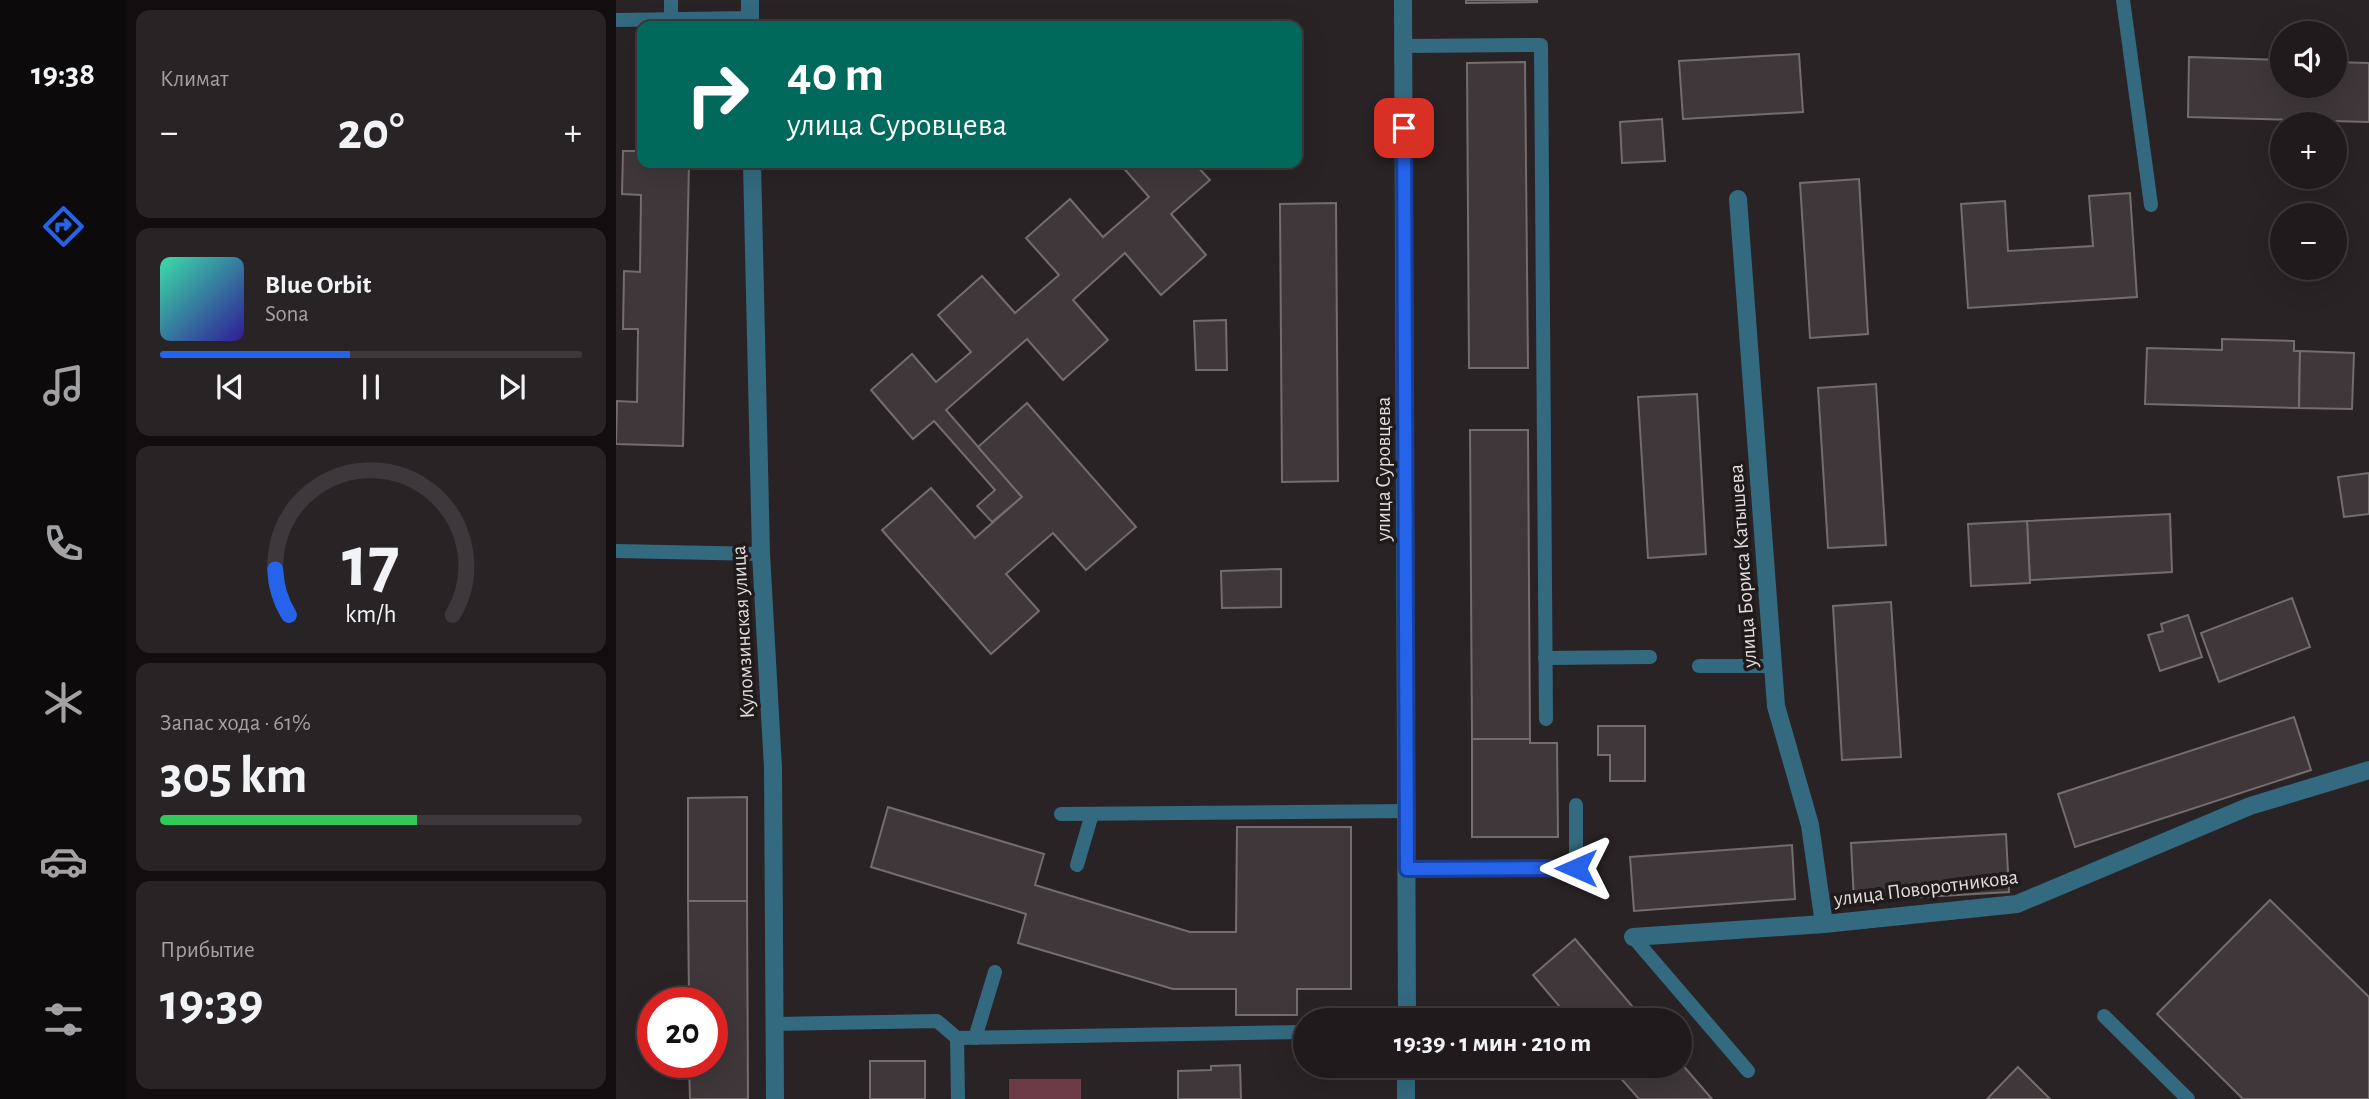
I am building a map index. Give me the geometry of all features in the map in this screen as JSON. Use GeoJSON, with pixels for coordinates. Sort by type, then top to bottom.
{"type":"FeatureCollection","features":[{"type":"Feature","properties":{"kind":"street"},"geometry":{"type":"LineString","coordinates":[[750,0],[750,21]]}},
{"type":"Feature","properties":{"kind":"street","name":"улица Суровцева"},"geometry":{"type":"LineString","coordinates":[[1403,0],[1407,1008]]}},
{"type":"Feature","properties":{"kind":"street","name":"Куломзинская улица"},"geometry":{"type":"LineString","coordinates":[[752,168],[761,554],[773,768],[775,1099]]}},
{"type":"Feature","properties":{"kind":"street","name":"улица Бориса Катышева"},"geometry":{"type":"LineString","coordinates":[[1738,199],[1776,706],[1810,825],[1824,923]]}},
{"type":"Feature","properties":{"kind":"street","name":"улица Поворотникова"},"geometry":{"type":"LineString","coordinates":[[1633,937],[1824,923],[2017,904],[2250,806],[2369,770]]}},
{"type":"Feature","properties":{"kind":"street"},"geometry":{"type":"LineString","coordinates":[[1406,1078],[1406,1099]]}},
{"type":"Feature","properties":{"kind":"lane"},"geometry":{"type":"LineString","coordinates":[[671,0],[671,20]]}},
{"type":"Feature","properties":{"kind":"lane"},"geometry":{"type":"LineString","coordinates":[[2123,0],[2151,205]]}},
{"type":"Feature","properties":{"kind":"lane"},"geometry":{"type":"LineString","coordinates":[[616,20],[710,21]]}},
{"type":"Feature","properties":{"kind":"lane"},"geometry":{"type":"LineString","coordinates":[[1404,47],[1541,45],[1546,719]]}},
{"type":"Feature","properties":{"kind":"lane"},"geometry":{"type":"LineString","coordinates":[[616,551],[761,554]]}},
{"type":"Feature","properties":{"kind":"lane"},"geometry":{"type":"LineString","coordinates":[[1545,658],[1650,657]]}},
{"type":"Feature","properties":{"kind":"lane"},"geometry":{"type":"LineString","coordinates":[[1699,666],[1773,666]]}},
{"type":"Feature","properties":{"kind":"lane"},"geometry":{"type":"LineString","coordinates":[[1407,869],[1576,868],[1576,805]]}},
{"type":"Feature","properties":{"kind":"lane"},"geometry":{"type":"LineString","coordinates":[[1061,814],[1407,811]]}},
{"type":"Feature","properties":{"kind":"lane"},"geometry":{"type":"LineString","coordinates":[[1077,865],[1092,814]]}},
{"type":"Feature","properties":{"kind":"lane"},"geometry":{"type":"LineString","coordinates":[[1633,937],[1748,1071]]}},
{"type":"Feature","properties":{"kind":"lane"},"geometry":{"type":"LineString","coordinates":[[975,1038],[995,972]]}},
{"type":"Feature","properties":{"kind":"lane"},"geometry":{"type":"LineString","coordinates":[[2104,1016],[2188,1099]]}},
{"type":"Feature","properties":{"kind":"lane"},"geometry":{"type":"LineString","coordinates":[[774,1024],[937,1021],[957,1038],[1293,1032]]}},
{"type":"Feature","properties":{"kind":"lane"},"geometry":{"type":"LineString","coordinates":[[957,1038],[958,1099]]}},
{"type":"Feature","properties":{"kind":"shaded area"},"geometry":{"type":"Polygon","coordinates":[[[1009,1079],[1081,1079],[1081,1099],[1009,1099],[1009,1079]]]}},
{"type":"Feature","properties":{"kind":"building"},"geometry":{"type":"Polygon","coordinates":[[[1466,0],[1537,0],[1537,2],[1466,3],[1466,0]]]}},
{"type":"Feature","properties":{"kind":"building"},"geometry":{"type":"Polygon","coordinates":[[[1799,54],[1803,112],[1683,119],[1679,61],[1799,54]]]}},
{"type":"Feature","properties":{"kind":"building"},"geometry":{"type":"Polygon","coordinates":[[[2189,57],[2270,60],[2270,98],[2347,98],[2347,62],[2369,63],[2369,122],[2347,121],[2347,112],[2270,112],[2270,119],[2188,117],[2189,57]]]}},
{"type":"Feature","properties":{"kind":"building"},"geometry":{"type":"Polygon","coordinates":[[[1525,62],[1528,368],[1469,368],[1467,63],[1525,62]]]}},
{"type":"Feature","properties":{"kind":"building"},"geometry":{"type":"Polygon","coordinates":[[[1662,119],[1665,161],[1622,163],[1620,122],[1662,119]]]}},
{"type":"Feature","properties":{"kind":"building"},"geometry":{"type":"Polygon","coordinates":[[[623,151],[637,151],[637,168],[689,168],[683,446],[616,444],[617,401],[637,402],[638,329],[623,329],[624,271],[640,272],[641,195],[622,194],[623,151]]]}},
{"type":"Feature","properties":{"kind":"building"},"geometry":{"type":"Polygon","coordinates":[[[1123,168],[1199,168],[1210,180],[1171,214],[1206,255],[1161,295],[1125,253],[1073,300],[1108,340],[1063,380],[1027,339],[946,410],[1022,497],[992,522],[977,506],[995,490],[934,421],[913,439],[871,390],[912,354],[936,382],[971,352],[938,315],[982,276],[1015,313],[1059,275],[1026,238],[1070,199],[1103,237],[1149,197],[1123,168]]]}},
{"type":"Feature","properties":{"kind":"building"},"geometry":{"type":"Polygon","coordinates":[[[1859,179],[1868,334],[1810,338],[1800,183],[1859,179]]]}},
{"type":"Feature","properties":{"kind":"building"},"geometry":{"type":"Polygon","coordinates":[[[2130,193],[2137,297],[1968,308],[1961,204],[2005,201],[2008,251],[2093,246],[2089,196],[2130,193]]]}},
{"type":"Feature","properties":{"kind":"building"},"geometry":{"type":"Polygon","coordinates":[[[1336,203],[1338,481],[1282,482],[1280,204],[1336,203]]]}},
{"type":"Feature","properties":{"kind":"building"},"geometry":{"type":"Polygon","coordinates":[[[1226,320],[1227,370],[1196,370],[1194,321],[1226,320]]]}},
{"type":"Feature","properties":{"kind":"building"},"geometry":{"type":"Polygon","coordinates":[[[2222,339],[2294,341],[2294,351],[2300,351],[2299,408],[2145,404],[2147,348],[2222,350],[2222,339]]]}},
{"type":"Feature","properties":{"kind":"building"},"geometry":{"type":"Polygon","coordinates":[[[2300,351],[2354,353],[2352,409],[2299,408],[2300,351]]]}},
{"type":"Feature","properties":{"kind":"building"},"geometry":{"type":"Polygon","coordinates":[[[1876,384],[1886,545],[1828,548],[1818,388],[1876,384]]]}},
{"type":"Feature","properties":{"kind":"building"},"geometry":{"type":"Polygon","coordinates":[[[1697,394],[1706,554],[1648,558],[1638,397],[1697,394]]]}},
{"type":"Feature","properties":{"kind":"building"},"geometry":{"type":"Polygon","coordinates":[[[1027,403],[1136,527],[1086,570],[1053,533],[1006,574],[1039,611],[991,654],[882,530],[931,488],[975,538],[1022,497],[978,447],[1027,403]]]}},
{"type":"Feature","properties":{"kind":"building"},"geometry":{"type":"Polygon","coordinates":[[[1470,430],[1528,430],[1530,739],[1472,739],[1470,430]]]}},
{"type":"Feature","properties":{"kind":"building"},"geometry":{"type":"Polygon","coordinates":[[[2369,473],[2369,514],[2344,517],[2338,477],[2369,473]]]}},
{"type":"Feature","properties":{"kind":"building"},"geometry":{"type":"Polygon","coordinates":[[[2170,514],[2172,572],[2030,580],[2027,521],[2170,514]]]}},
{"type":"Feature","properties":{"kind":"building"},"geometry":{"type":"Polygon","coordinates":[[[2027,521],[2030,583],[1971,586],[1968,524],[2027,521]]]}},
{"type":"Feature","properties":{"kind":"building"},"geometry":{"type":"Polygon","coordinates":[[[1281,569],[1281,607],[1222,608],[1221,571],[1281,569]]]}},
{"type":"Feature","properties":{"kind":"building"},"geometry":{"type":"Polygon","coordinates":[[[2292,598],[2310,647],[2219,682],[2201,633],[2292,598]]]}},
{"type":"Feature","properties":{"kind":"building"},"geometry":{"type":"Polygon","coordinates":[[[1891,602],[1901,757],[1842,760],[1833,606],[1891,602]]]}},
{"type":"Feature","properties":{"kind":"building"},"geometry":{"type":"Polygon","coordinates":[[[2188,615],[2202,657],[2160,671],[2148,635],[2163,631],[2161,624],[2188,615]]]}},
{"type":"Feature","properties":{"kind":"building"},"geometry":{"type":"Polygon","coordinates":[[[2294,717],[2311,770],[2075,847],[2058,794],[2294,717]]]}},
{"type":"Feature","properties":{"kind":"building"},"geometry":{"type":"Polygon","coordinates":[[[1598,726],[1645,726],[1645,781],[1610,781],[1610,755],[1598,755],[1598,726]]]}},
{"type":"Feature","properties":{"kind":"building"},"geometry":{"type":"Polygon","coordinates":[[[1472,739],[1530,739],[1530,743],[1557,743],[1558,837],[1472,837],[1472,739]]]}},
{"type":"Feature","properties":{"kind":"building"},"geometry":{"type":"Polygon","coordinates":[[[747,797],[747,901],[688,901],[688,798],[747,797]]]}},
{"type":"Feature","properties":{"kind":"building"},"geometry":{"type":"Polygon","coordinates":[[[888,807],[1044,854],[1035,885],[1190,932],[1236,932],[1237,827],[1351,827],[1351,989],[1297,989],[1297,1008],[1293,1008],[1293,1015],[1236,1015],[1236,989],[1173,989],[1018,943],[1026,914],[871,867],[888,807]]]}},
{"type":"Feature","properties":{"kind":"building"},"geometry":{"type":"Polygon","coordinates":[[[2006,834],[2009,892],[1854,901],[1851,843],[2006,834]]]}},
{"type":"Feature","properties":{"kind":"building"},"geometry":{"type":"Polygon","coordinates":[[[1792,845],[1795,899],[1634,911],[1630,857],[1792,845]]]}},
{"type":"Feature","properties":{"kind":"building"},"geometry":{"type":"Polygon","coordinates":[[[2270,900],[2369,997],[2369,1099],[2243,1099],[2157,1014],[2270,900]]]}},
{"type":"Feature","properties":{"kind":"building"},"geometry":{"type":"Polygon","coordinates":[[[688,901],[747,901],[748,1099],[690,1099],[689,1078],[728,1078],[728,987],[689,987],[688,901]]]}},
{"type":"Feature","properties":{"kind":"building"},"geometry":{"type":"Polygon","coordinates":[[[1575,939],[1634,1008],[1561,1008],[1533,975],[1575,939]]]}},
{"type":"Feature","properties":{"kind":"building"},"geometry":{"type":"Polygon","coordinates":[[[870,1061],[925,1061],[925,1099],[870,1099],[870,1061]]]}},
{"type":"Feature","properties":{"kind":"building"},"geometry":{"type":"Polygon","coordinates":[[[1240,1065],[1241,1099],[1178,1099],[1178,1071],[1211,1070],[1211,1066],[1240,1065]]]}},
{"type":"Feature","properties":{"kind":"building"},"geometry":{"type":"Polygon","coordinates":[[[2018,1067],[2050,1099],[1987,1099],[2018,1067]]]}},
{"type":"Feature","properties":{"kind":"building"},"geometry":{"type":"Polygon","coordinates":[[[1692,1076],[1712,1099],[1639,1099],[1621,1078],[1692,1078],[1692,1076]]]}},
{"type":"Feature","properties":{"kind":"route"},"geometry":{"type":"LineString","coordinates":[[1404,128],[1407,869],[1576,868]]}}]}
